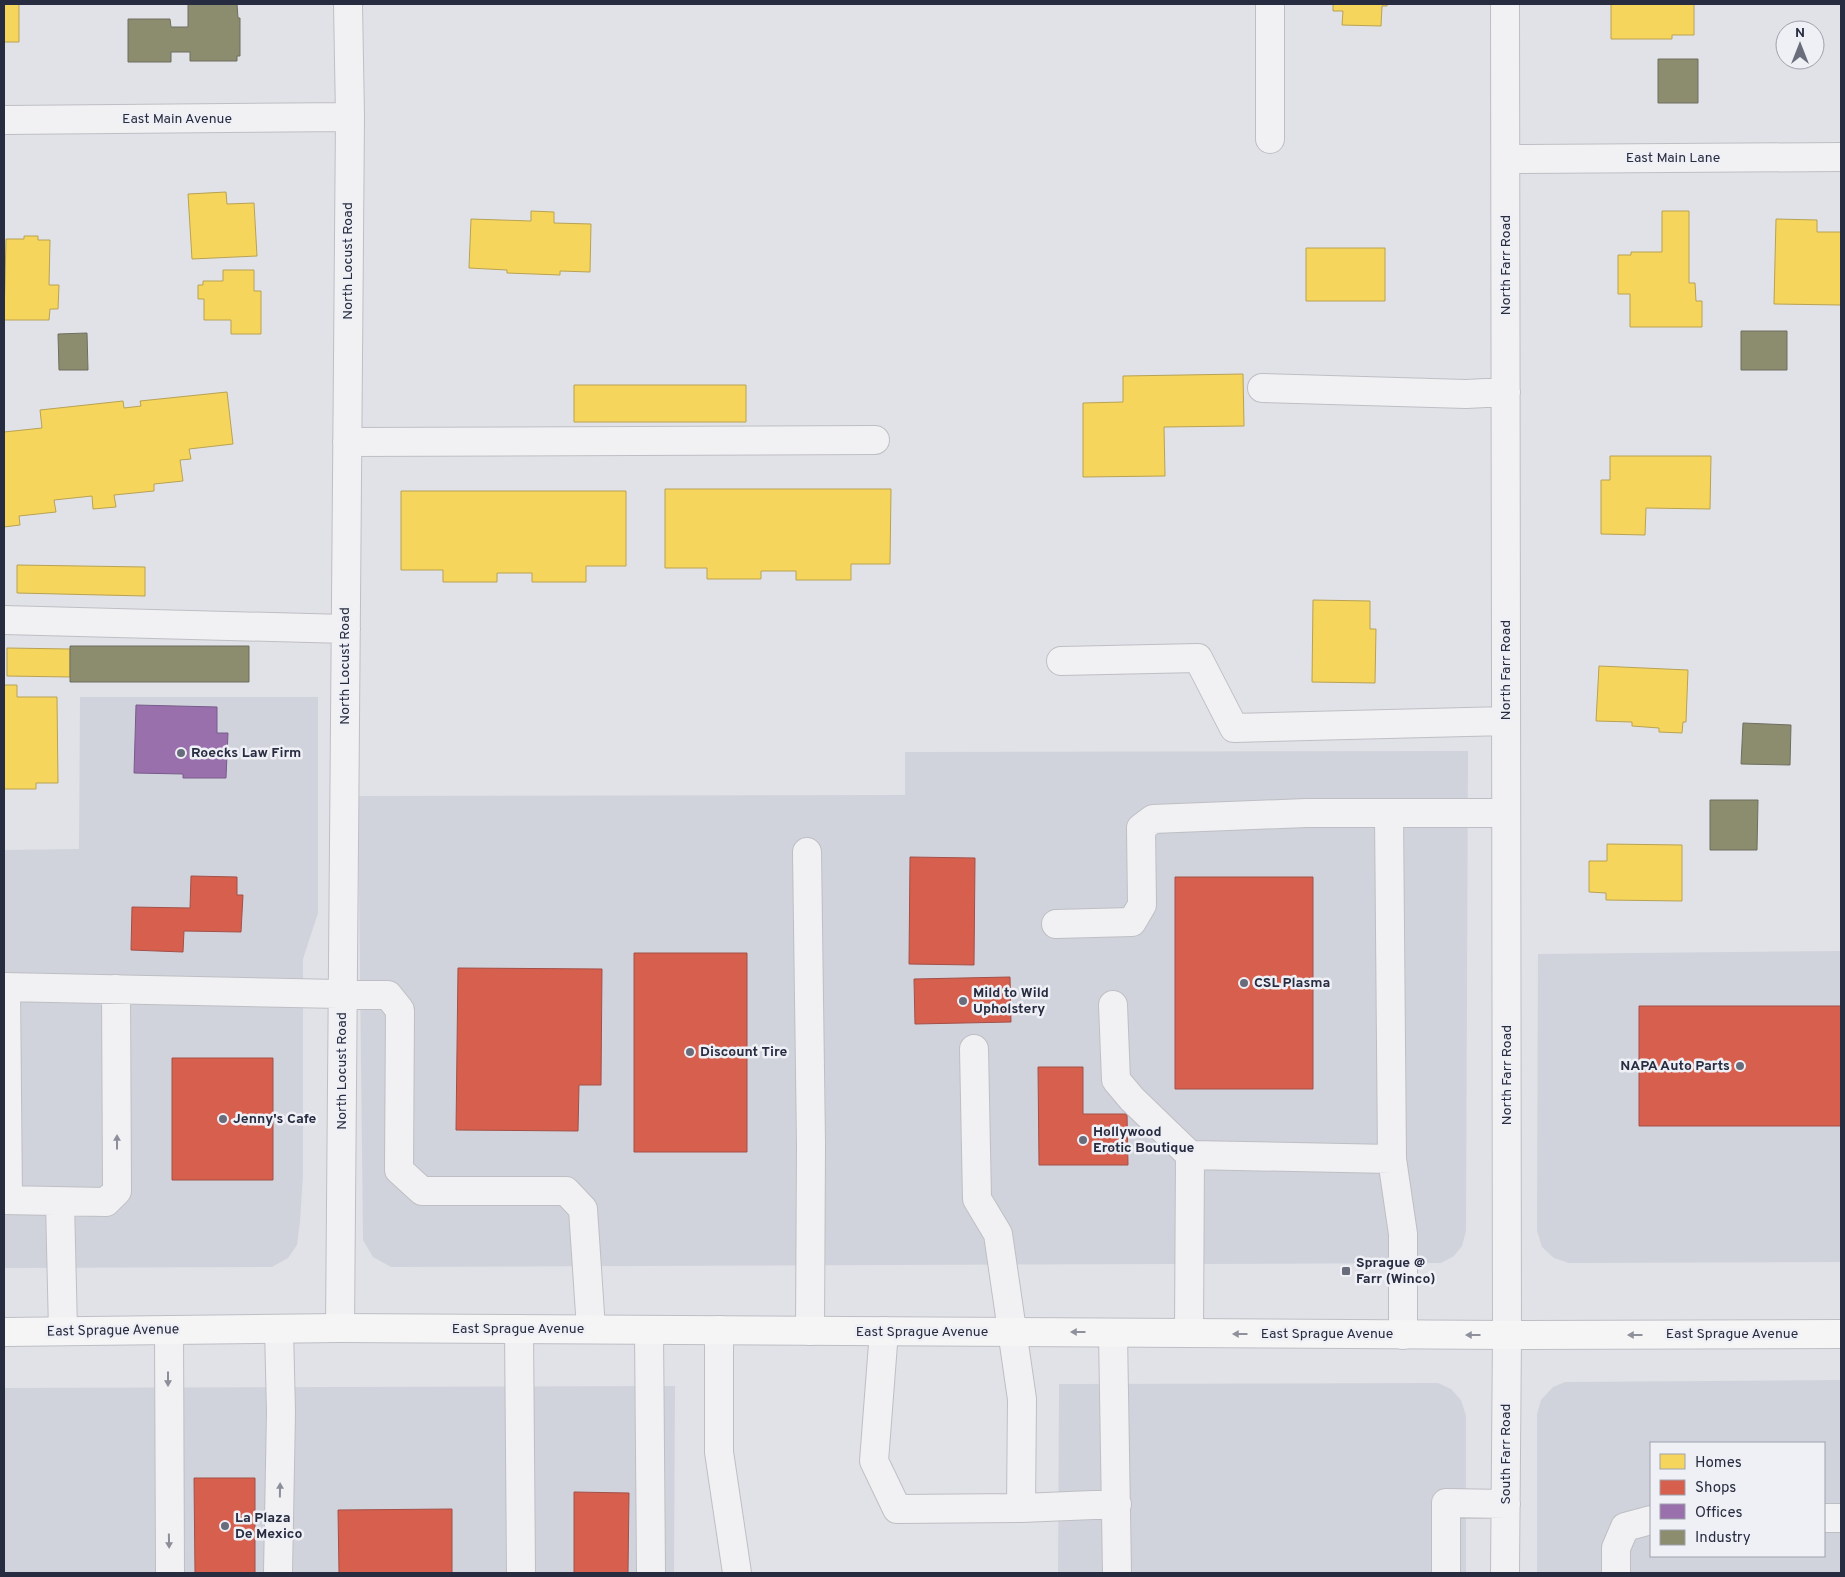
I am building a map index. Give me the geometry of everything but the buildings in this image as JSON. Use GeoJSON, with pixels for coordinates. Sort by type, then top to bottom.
{"type":"FeatureCollection","features":[{"type":"Feature","properties":{"kind":"main road","name":"East Sprague Avenue"},"geometry":{"type":"LineString","coordinates":[[4,1332],[340,1328],[1403,1335],[1841,1334]]}},
{"type":"Feature","properties":{"kind":"street","name":"North Locust Road"},"geometry":{"type":"LineString","coordinates":[[340,1328],[350,117],[348,4]]}},
{"type":"Feature","properties":{"kind":"street"},"geometry":{"type":"LineString","coordinates":[[1270,4],[1270,139]]}},
{"type":"Feature","properties":{"kind":"street","name":"North Farr Road"},"geometry":{"type":"LineString","coordinates":[[1505,4],[1507,1335]]}},
{"type":"Feature","properties":{"kind":"street","name":"East Main Avenue"},"geometry":{"type":"LineString","coordinates":[[4,120],[350,117]]}},
{"type":"Feature","properties":{"kind":"street","name":"East Main Lane"},"geometry":{"type":"LineString","coordinates":[[1506,159],[1841,157]]}},
{"type":"Feature","properties":{"kind":"street"},"geometry":{"type":"LineString","coordinates":[[1262,388],[1466,394],[1506,392]]}},
{"type":"Feature","properties":{"kind":"street"},"geometry":{"type":"LineString","coordinates":[[347,442],[875,440]]}},
{"type":"Feature","properties":{"kind":"street"},"geometry":{"type":"LineString","coordinates":[[4,620],[346,629]]}},
{"type":"Feature","properties":{"kind":"street"},"geometry":{"type":"LineString","coordinates":[[1061,661],[1198,658],[1234,728],[1506,721]]}},
{"type":"Feature","properties":{"kind":"street"},"geometry":{"type":"LineString","coordinates":[[1056,924],[1132,922],[1142,905],[1141,828],[1153,819],[1306,813],[1506,813]]}},
{"type":"Feature","properties":{"kind":"street"},"geometry":{"type":"LineString","coordinates":[[1388,813],[1392,1159],[1403,1234],[1403,1335]]}},
{"type":"Feature","properties":{"kind":"street"},"geometry":{"type":"LineString","coordinates":[[807,852],[811,1144],[810,1331]]}},
{"type":"Feature","properties":{"kind":"street"},"geometry":{"type":"LineString","coordinates":[[116,989],[117,1191],[106,1202],[6,1200],[5,987],[116,989],[342,994],[388,996],[400,1010],[398,1170],[422,1191],[566,1191],[583,1209],[591,1330]]}},
{"type":"Feature","properties":{"kind":"street"},"geometry":{"type":"LineString","coordinates":[[1113,1005],[1116,1080],[1132,1099],[1190,1155],[1392,1159]]}},
{"type":"Feature","properties":{"kind":"street"},"geometry":{"type":"LineString","coordinates":[[974,1049],[977,1199],[998,1234],[1022,1399],[1021,1508]]}},
{"type":"Feature","properties":{"kind":"street"},"geometry":{"type":"LineString","coordinates":[[1189,1333],[1190,1155]]}},
{"type":"Feature","properties":{"kind":"street"},"geometry":{"type":"LineString","coordinates":[[60,1202],[63,1331]]}},
{"type":"Feature","properties":{"kind":"street"},"geometry":{"type":"LineString","coordinates":[[278,1573],[281,1412],[279,1329]]}},
{"type":"Feature","properties":{"kind":"street"},"geometry":{"type":"LineString","coordinates":[[519,1329],[520,1573]]}},
{"type":"Feature","properties":{"kind":"street"},"geometry":{"type":"LineString","coordinates":[[168,1330],[170,1573]]}},
{"type":"Feature","properties":{"kind":"street"},"geometry":{"type":"LineString","coordinates":[[649,1330],[651,1573]]}},
{"type":"Feature","properties":{"kind":"street"},"geometry":{"type":"LineString","coordinates":[[719,1330],[719,1452],[737,1573]]}},
{"type":"Feature","properties":{"kind":"street"},"geometry":{"type":"LineString","coordinates":[[884,1331],[874,1461],[897,1509],[1021,1508],[1117,1504]]}},
{"type":"Feature","properties":{"kind":"street"},"geometry":{"type":"LineString","coordinates":[[1113,1333],[1117,1573]]}},
{"type":"Feature","properties":{"kind":"street","name":"South Farr Road"},"geometry":{"type":"LineString","coordinates":[[1505,1573],[1507,1335]]}},
{"type":"Feature","properties":{"kind":"street"},"geometry":{"type":"LineString","coordinates":[[1446,1573],[1446,1503],[1506,1504]]}},
{"type":"Feature","properties":{"kind":"street"},"geometry":{"type":"LineString","coordinates":[[1825,1518],[1841,1518]]}},
{"type":"Feature","properties":{"kind":"street"},"geometry":{"type":"LineString","coordinates":[[1616,1573],[1616,1548],[1625,1527],[1650,1520]]}},
{"type":"Feature","properties":{"kind":"shaded area"},"geometry":{"type":"Polygon","coordinates":[[[80,697],[318,697],[318,913],[303,959],[303,1175],[300,1222],[297,1245],[288,1258],[272,1267],[4,1268],[4,850],[79,849],[80,697]]]}},
{"type":"Feature","properties":{"kind":"shaded area"},"geometry":{"type":"Polygon","coordinates":[[[1468,751],[1466,1231],[1462,1246],[1454,1256],[1441,1263],[391,1267],[373,1257],[363,1240],[358,796],[905,795],[905,752],[1468,751]]]}},
{"type":"Feature","properties":{"kind":"shaded area"},"geometry":{"type":"Polygon","coordinates":[[[1841,951],[1841,1262],[1569,1263],[1554,1258],[1542,1247],[1537,1231],[1538,954],[1841,951]]]}},
{"type":"Feature","properties":{"kind":"shaded area"},"geometry":{"type":"Polygon","coordinates":[[[1841,1380],[1841,1573],[1537,1573],[1537,1414],[1541,1400],[1553,1387],[1565,1382],[1841,1380]]]}},
{"type":"Feature","properties":{"kind":"shaded area"},"geometry":{"type":"Polygon","coordinates":[[[1438,1383],[1451,1389],[1461,1400],[1466,1416],[1466,1573],[1058,1573],[1059,1384],[1438,1383]]]}},
{"type":"Feature","properties":{"kind":"shaded area"},"geometry":{"type":"Polygon","coordinates":[[[675,1386],[674,1573],[4,1573],[4,1388],[675,1386]]]}},
{"type":"Feature","properties":{"kind":"place","name":"Roecks Law Firm"},"geometry":{"type":"Point","coordinates":[181,753]}},
{"type":"Feature","properties":{"kind":"place","name":"CSL Plasma"},"geometry":{"type":"Point","coordinates":[1244,983]}},
{"type":"Feature","properties":{"kind":"place","name":"Mild to Wild Upholstery"},"geometry":{"type":"Point","coordinates":[963,1001]}},
{"type":"Feature","properties":{"kind":"place","name":"Discount Tire"},"geometry":{"type":"Point","coordinates":[690,1052]}},
{"type":"Feature","properties":{"kind":"place","name":"NAPA Auto Parts"},"geometry":{"type":"Point","coordinates":[1740,1066]}},
{"type":"Feature","properties":{"kind":"place","name":"Jenny's Cafe"},"geometry":{"type":"Point","coordinates":[223,1119]}},
{"type":"Feature","properties":{"kind":"place","name":"Hollywood Erotic Boutique"},"geometry":{"type":"Point","coordinates":[1083,1140]}},
{"type":"Feature","properties":{"kind":"place","name":"Sprague @ Farr (Winco)"},"geometry":{"type":"Point","coordinates":[1346,1271]}},
{"type":"Feature","properties":{"kind":"place","name":"La Plaza De Mexico"},"geometry":{"type":"Point","coordinates":[225,1526]}}]}
